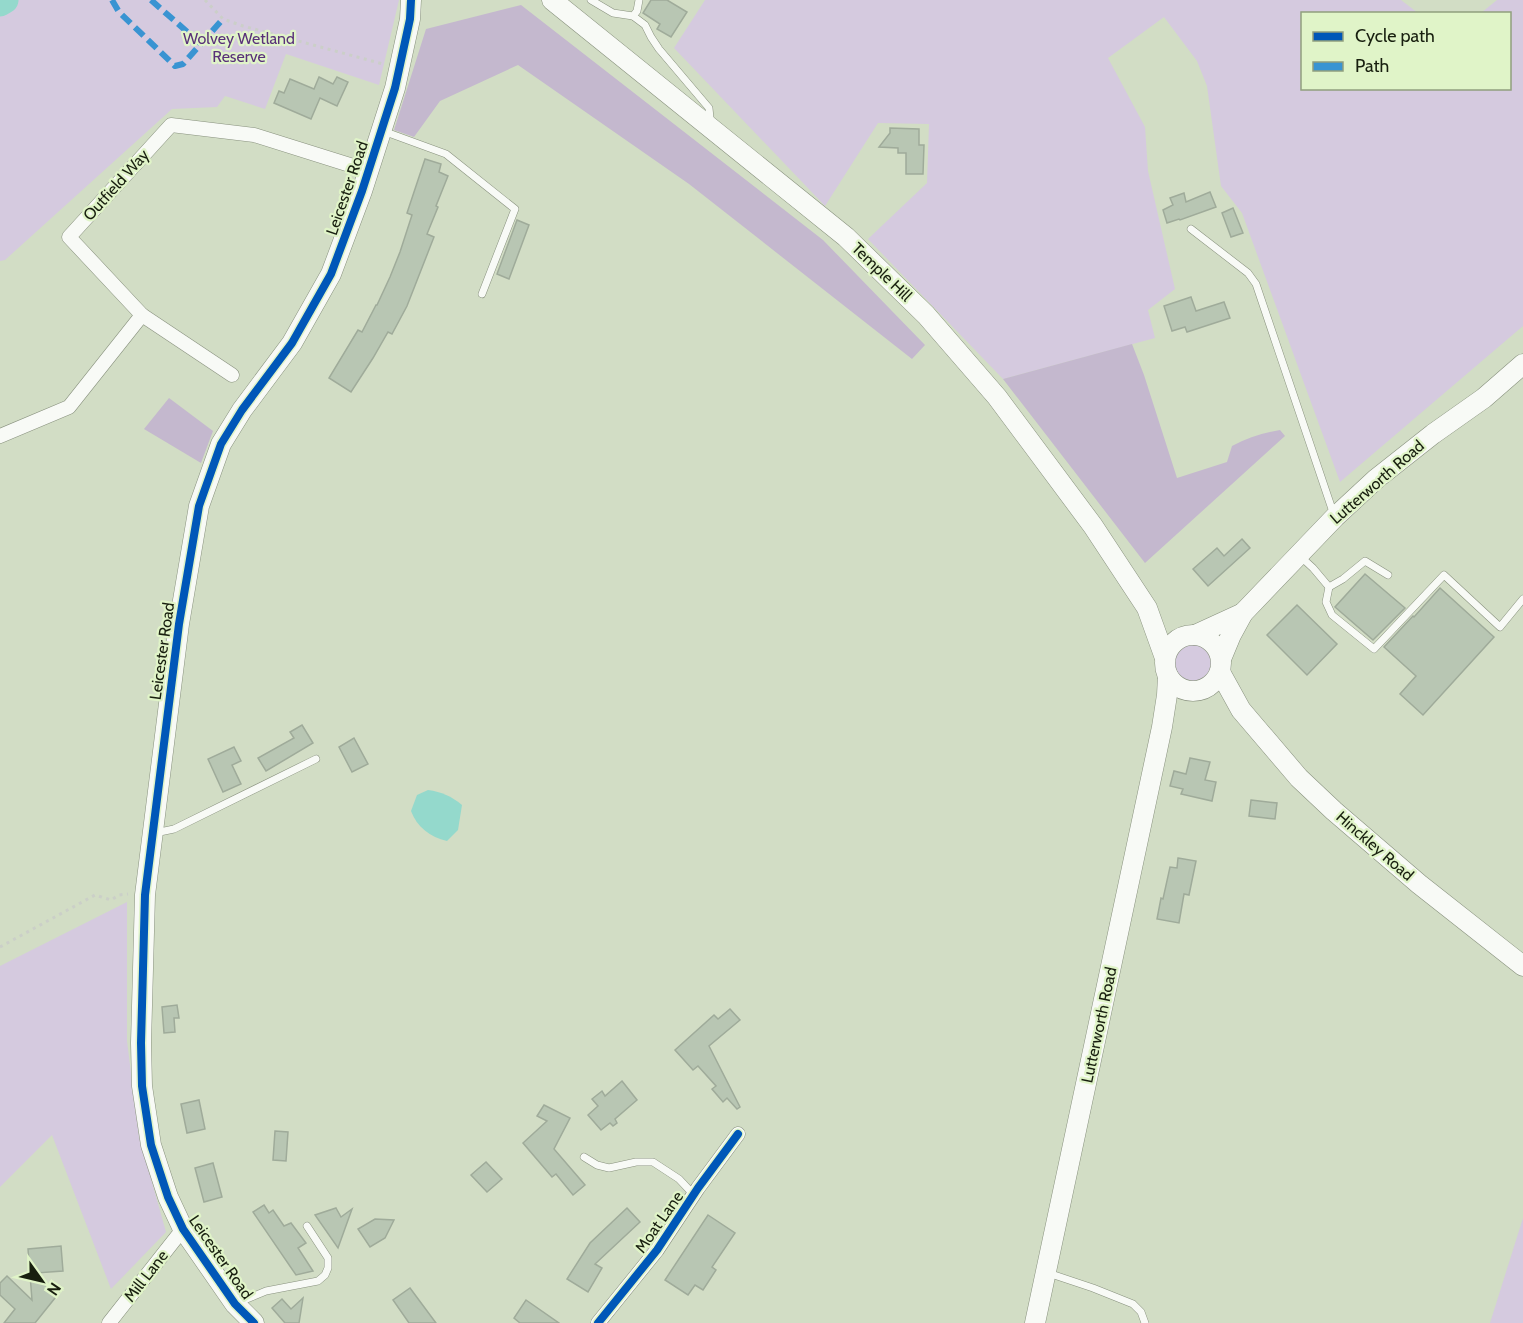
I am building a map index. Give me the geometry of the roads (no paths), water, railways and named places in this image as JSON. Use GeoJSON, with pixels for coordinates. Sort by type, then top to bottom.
{"type":"FeatureCollection","features":[{"type":"Feature","properties":{"kind":"main road","name":"Leicester Road"},"geometry":{"type":"LineString","coordinates":[[254,1323],[235,1304],[183,1229],[165,1188],[151,1145],[142,1086],[141,1043],[145,895],[152,834],[179,624],[199,507],[221,444],[292,343],[331,274],[369,171],[395,88],[410,19],[411,0]]}},
{"type":"Feature","properties":{"kind":"main road","name":"Temple Hill"},"geometry":{"type":"LineString","coordinates":[[552,0],[846,237],[926,315],[997,397],[1093,526],[1147,608],[1166,667]]}},
{"type":"Feature","properties":{"kind":"main road","name":"Lutterworth Road"},"geometry":{"type":"LineString","coordinates":[[1220,665],[1243,613],[1335,517],[1376,479],[1433,434],[1484,398],[1523,364]]}},
{"type":"Feature","properties":{"kind":"main road","name":"Temple Hill"},"geometry":{"type":"LineString","coordinates":[[1147,608],[1189,635]]}},
{"type":"Feature","properties":{"kind":"main road","name":"Lutterworth Road"},"geometry":{"type":"LineString","coordinates":[[1189,635],[1243,613]]}},
{"type":"Feature","properties":{"kind":"main road"},"geometry":{"type":"LineString","coordinates":[[1189,635],[1209,640],[1219,652],[1220,665],[1211,685],[1199,690],[1179,688],[1172,683],[1166,667],[1167,651],[1171,644],[1189,635]]}},
{"type":"Feature","properties":{"kind":"main road","name":"Hinckley Road"},"geometry":{"type":"LineString","coordinates":[[1220,665],[1241,710],[1299,778],[1419,884],[1523,966]]}},
{"type":"Feature","properties":{"kind":"main road","name":"Lutterworth Road"},"geometry":{"type":"LineString","coordinates":[[1035,1323],[1162,727],[1167,695],[1166,667]]}},
{"type":"Feature","properties":{"kind":"main road","name":"Lutterworth Road"},"geometry":{"type":"LineString","coordinates":[[1162,727],[1178,706],[1199,690]]}},
{"type":"Feature","properties":{"kind":"main road","name":"Hinckley Road"},"geometry":{"type":"LineString","coordinates":[[1199,690],[1241,710]]}},
{"type":"Feature","properties":{"kind":"street","name":"Outfield Way"},"geometry":{"type":"LineString","coordinates":[[232,375],[142,315],[69,237],[171,125],[254,135],[369,171]]}},
{"type":"Feature","properties":{"kind":"street"},"geometry":{"type":"LineString","coordinates":[[0,436],[69,407],[142,315]]}},
{"type":"Feature","properties":{"kind":"street","name":"Moat Lane"},"geometry":{"type":"LineString","coordinates":[[598,1323],[657,1250],[738,1134]]}},
{"type":"Feature","properties":{"kind":"street","name":"Mill Lane"},"geometry":{"type":"LineString","coordinates":[[109,1323],[183,1229]]}},
{"type":"Feature","properties":{"kind":"lane"},"geometry":{"type":"LineString","coordinates":[[591,0],[613,13],[633,16],[645,25],[659,49],[709,108],[710,118],[705,123]]}},
{"type":"Feature","properties":{"kind":"lane"},"geometry":{"type":"LineString","coordinates":[[633,16],[637,11],[639,0]]}},
{"type":"Feature","properties":{"kind":"lane"},"geometry":{"type":"LineString","coordinates":[[381,131],[446,154],[515,209],[483,294]]}},
{"type":"Feature","properties":{"kind":"lane"},"geometry":{"type":"LineString","coordinates":[[1191,229],[1248,273],[1256,284],[1335,517]]}},
{"type":"Feature","properties":{"kind":"lane"},"geometry":{"type":"LineString","coordinates":[[1299,555],[1329,587]]}},
{"type":"Feature","properties":{"kind":"lane"},"geometry":{"type":"LineString","coordinates":[[1388,575],[1365,561],[1329,587],[1326,602],[1332,615],[1374,649],[1444,575],[1500,627],[1523,598]]}},
{"type":"Feature","properties":{"kind":"lane"},"geometry":{"type":"LineString","coordinates":[[152,834],[174,829],[316,759]]}},
{"type":"Feature","properties":{"kind":"lane"},"geometry":{"type":"LineString","coordinates":[[584,1157],[597,1165],[609,1168],[636,1162],[653,1162],[679,1179],[694,1195]]}},
{"type":"Feature","properties":{"kind":"lane"},"geometry":{"type":"LineString","coordinates":[[235,1304],[266,1291],[311,1284],[325,1275],[328,1258],[307,1227]]}},
{"type":"Feature","properties":{"kind":"lane"},"geometry":{"type":"LineString","coordinates":[[1046,1272],[1133,1304],[1141,1312],[1145,1323]]}},
{"type":"Feature","properties":{"kind":"water"},"geometry":{"type":"Polygon","coordinates":[[[428,790],[446,795],[462,805],[458,830],[447,841],[425,830],[411,811],[417,795],[428,790]]]}},
{"type":"Feature","properties":{"kind":"waterway"},"geometry":{"type":"LineString","coordinates":[[0,3],[5,0]]}},
{"type":"Feature","properties":{"kind":"park label","name":"Wolvey Wetland Reserve"},"geometry":{"type":"Point","coordinates":[239,47]}}]}
